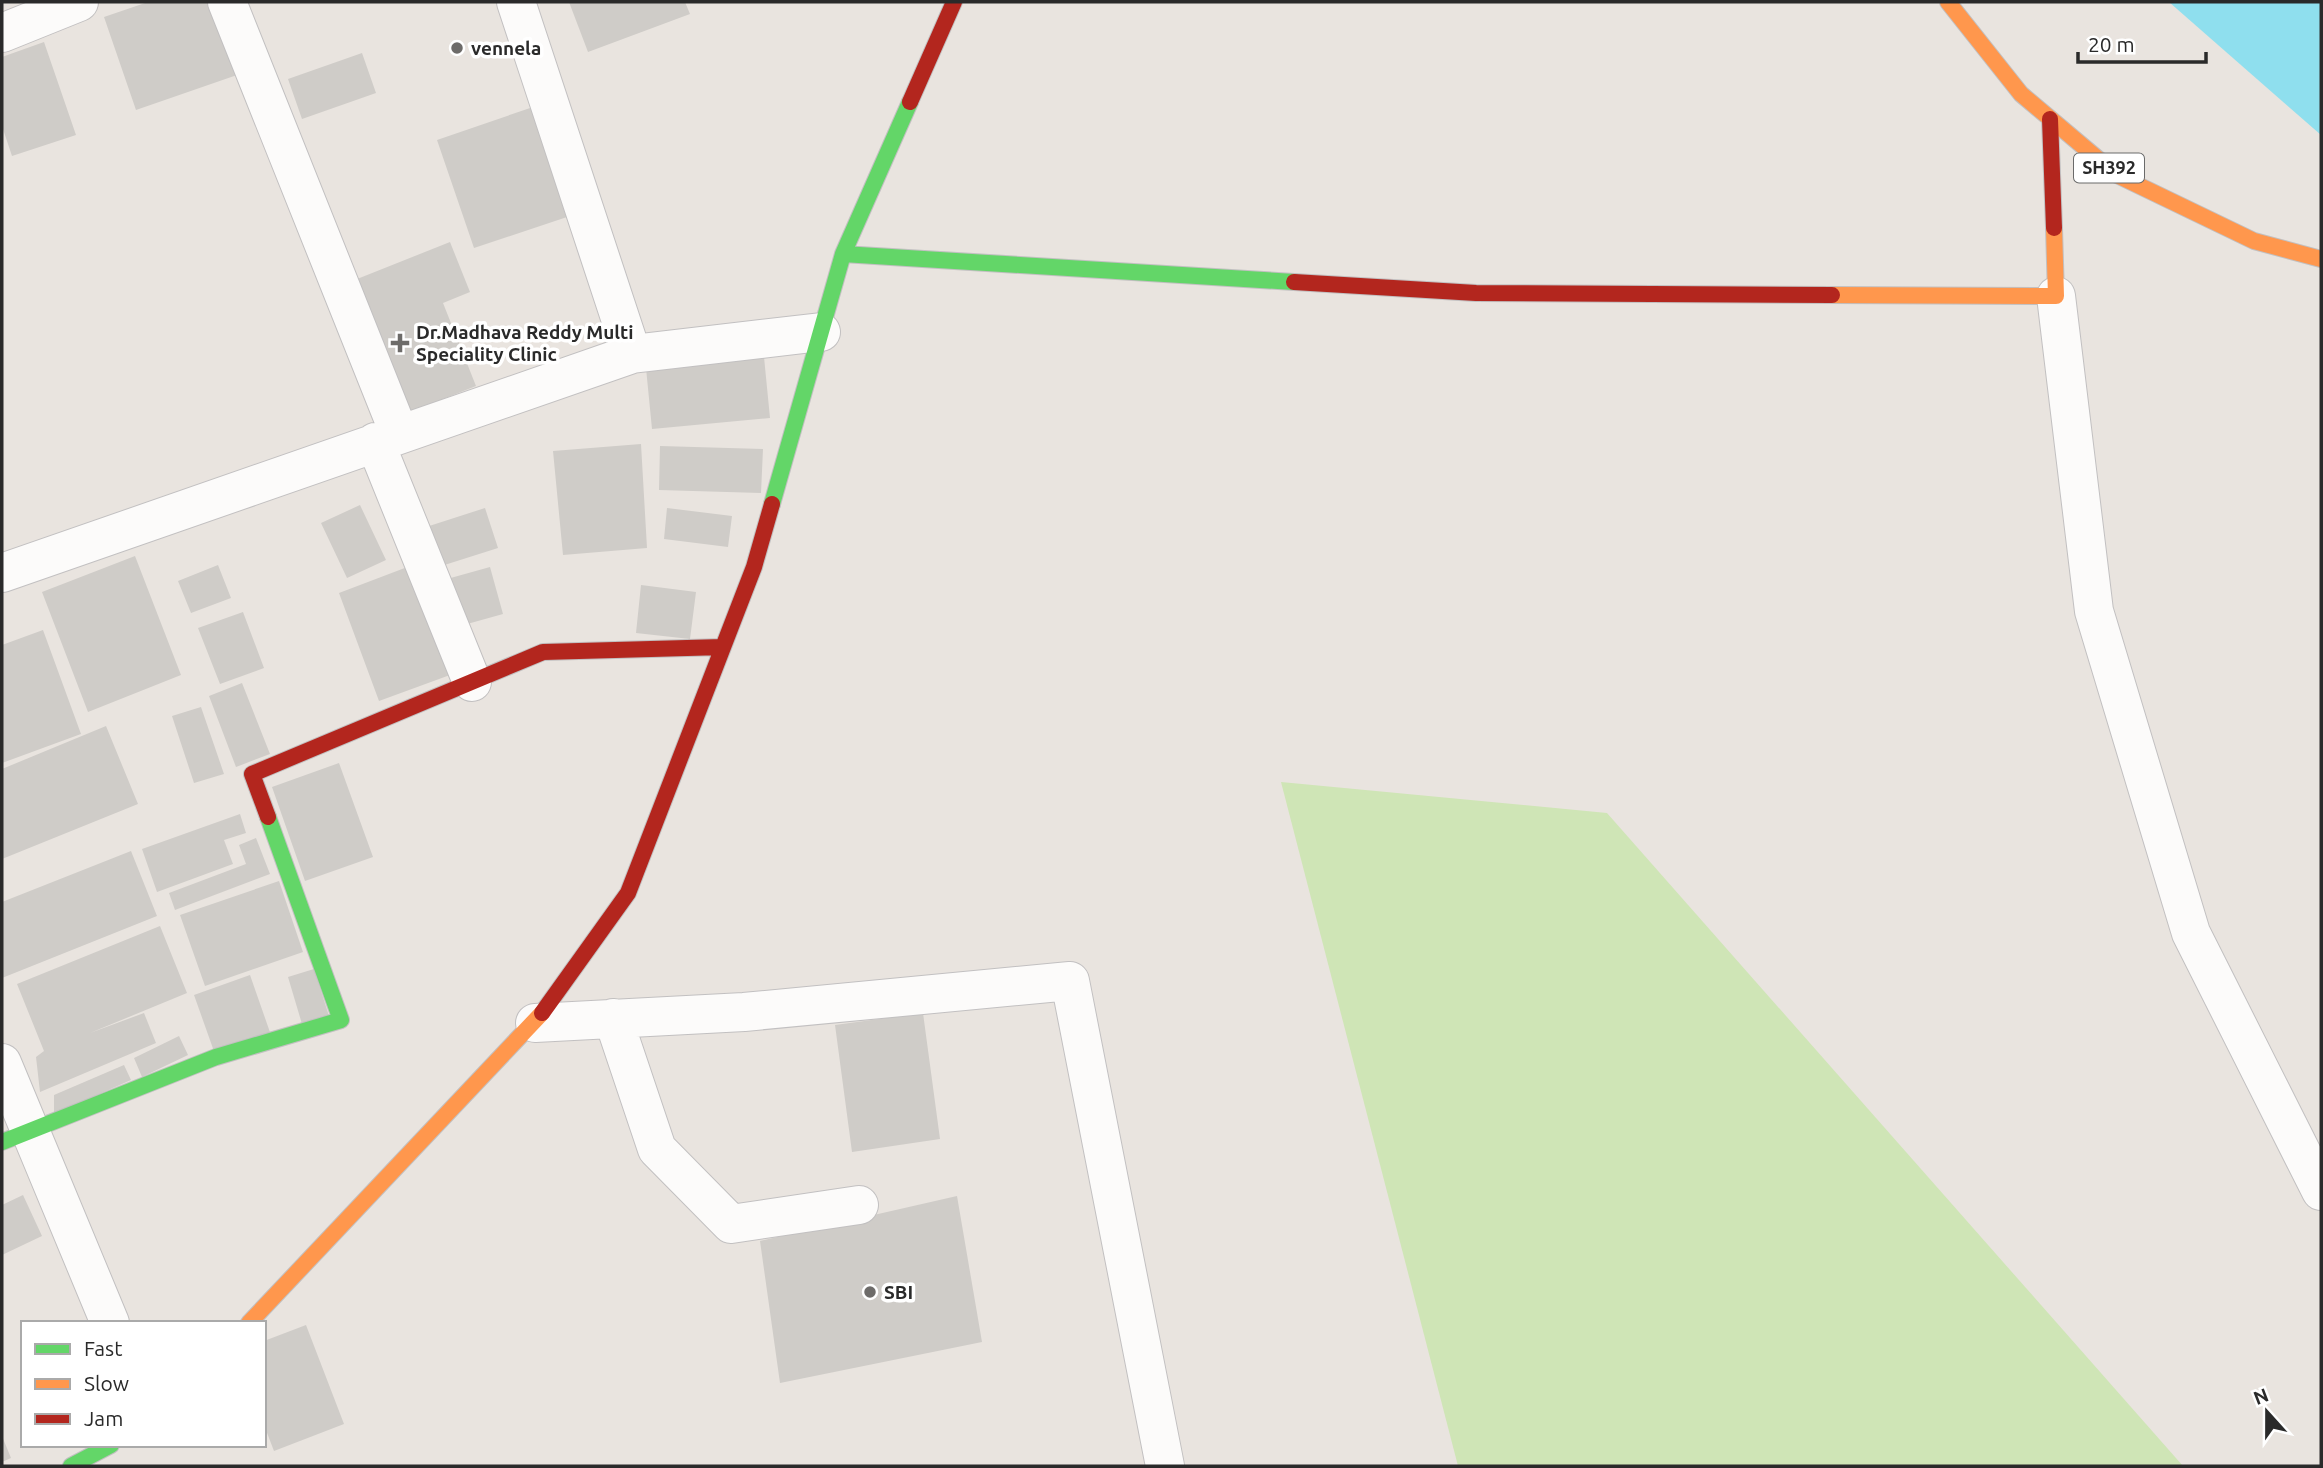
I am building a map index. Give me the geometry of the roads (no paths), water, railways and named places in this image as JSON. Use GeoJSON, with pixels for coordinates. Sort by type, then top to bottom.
{"type":"FeatureCollection","features":[{"type":"Feature","properties":{"kind":"street"},"geometry":{"type":"LineString","coordinates":[[2,33],[79,2]]}},
{"type":"Feature","properties":{"kind":"street"},"geometry":{"type":"LineString","coordinates":[[227,2],[387,438],[472,682]]}},
{"type":"Feature","properties":{"kind":"street"},"geometry":{"type":"LineString","coordinates":[[516,2],[632,354]]}},
{"type":"Feature","properties":{"kind":"street"},"geometry":{"type":"LineString","coordinates":[[251,1321],[535,1023],[628,893],[754,567],[843,254],[954,2]]}},
{"type":"Feature","properties":{"kind":"street","name":"SH392"},"geometry":{"type":"LineString","coordinates":[[1948,2],[2021,94],[2117,175],[2254,241],[2321,259]]}},
{"type":"Feature","properties":{"kind":"street"},"geometry":{"type":"LineString","coordinates":[[2050,118],[2056,296],[2094,611],[2191,933],[2321,1191]]}},
{"type":"Feature","properties":{"kind":"street"},"geometry":{"type":"LineString","coordinates":[[843,254],[1476,293],[2056,296]]}},
{"type":"Feature","properties":{"kind":"street"},"geometry":{"type":"LineString","coordinates":[[2,573],[632,354],[821,332]]}},
{"type":"Feature","properties":{"kind":"street"},"geometry":{"type":"LineString","coordinates":[[16,1136],[216,1057],[341,1020],[252,774],[544,652],[723,647]]}},
{"type":"Feature","properties":{"kind":"street"},"geometry":{"type":"LineString","coordinates":[[535,1023],[744,1012],[1070,981],[1165,1466]]}},
{"type":"Feature","properties":{"kind":"street"},"geometry":{"type":"LineString","coordinates":[[613,1018],[657,1149],[731,1224],[859,1205]]}},
{"type":"Feature","properties":{"kind":"street"},"geometry":{"type":"LineString","coordinates":[[2,1063],[16,1136],[109,1321]]}},
{"type":"Feature","properties":{"kind":"street"},"geometry":{"type":"LineString","coordinates":[[71,1466],[107,1447]]}},
{"type":"Feature","properties":{"kind":"water"},"geometry":{"type":"Polygon","coordinates":[[[2169,2],[2321,2],[2321,135],[2169,2]]]}},
{"type":"Feature","properties":{"kind":"place","name":"vennela"},"geometry":{"type":"Point","coordinates":[457,48]}},
{"type":"Feature","properties":{"kind":"place","name":"Dr.Madhava Reddy Multi Speciality Clinic"},"geometry":{"type":"Point","coordinates":[400,343]}},
{"type":"Feature","properties":{"kind":"place","name":"SBI"},"geometry":{"type":"Point","coordinates":[870,1292]}}]}
